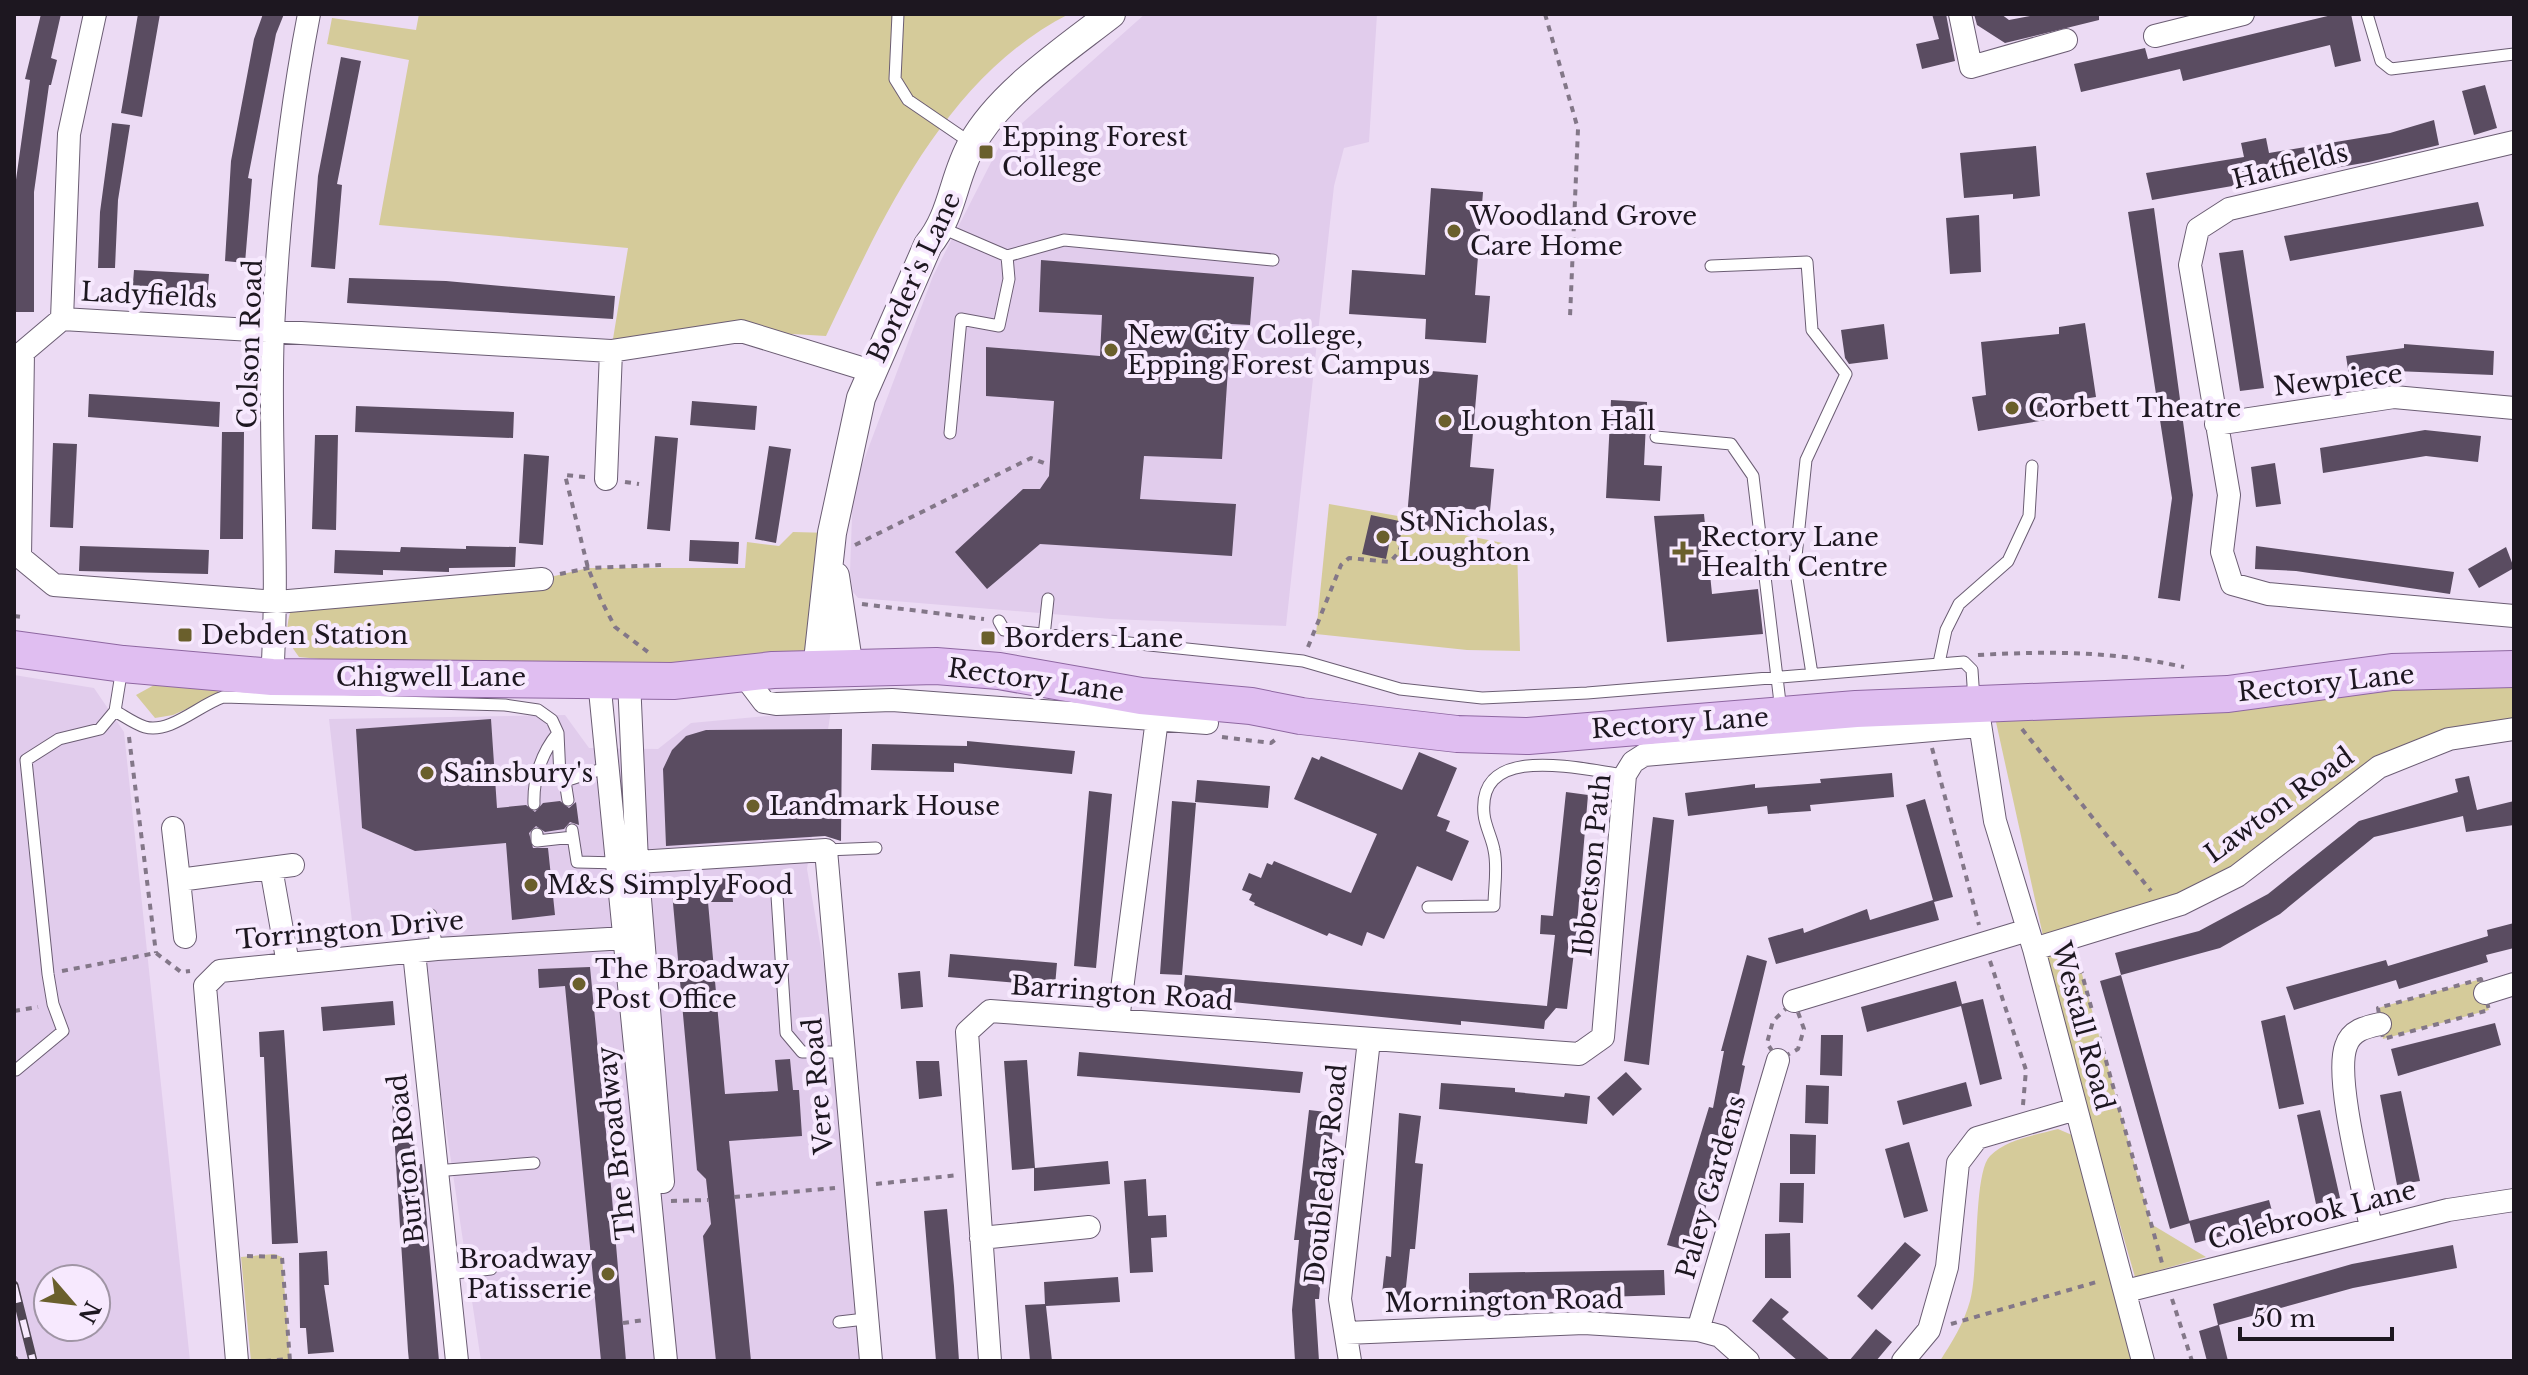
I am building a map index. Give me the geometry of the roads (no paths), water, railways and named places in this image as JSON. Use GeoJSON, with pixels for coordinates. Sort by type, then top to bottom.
{"type":"FeatureCollection","features":[{"type":"Feature","properties":{"kind":"main road","name":"Chigwell Lane"},"geometry":{"type":"LineString","coordinates":[[18,633],[123,664],[272,677],[506,691],[626,671],[688,680],[742,673],[838,679]]}},
{"type":"Feature","properties":{"kind":"main road","name":"Rectory Lane"},"geometry":{"type":"LineString","coordinates":[[838,679],[936,666],[999,671],[1141,696],[1251,706],[1301,716],[1457,734],[1528,736],[1782,715],[1984,710],[2228,694],[2392,672],[2514,669]]}},
{"type":"Feature","properties":{"kind":"street"},"geometry":{"type":"LineString","coordinates":[[62,319],[69,134],[95,14]]}},
{"type":"Feature","properties":{"kind":"street","name":"Colson Road"},"geometry":{"type":"LineString","coordinates":[[272,677],[277,602],[273,330],[295,89],[309,14]]}},
{"type":"Feature","properties":{"kind":"street","name":"Border's Lane"},"geometry":{"type":"LineString","coordinates":[[838,679],[839,550],[832,533],[861,398],[871,371],[928,245],[942,228],[972,144],[1012,94],[1111,14]]}},
{"type":"Feature","properties":{"kind":"street"},"geometry":{"type":"LineString","coordinates":[[1960,14],[1971,67],[2066,40]]}},
{"type":"Feature","properties":{"kind":"street"},"geometry":{"type":"LineString","coordinates":[[2155,36],[2243,14]]}},
{"type":"Feature","properties":{"kind":"street","name":"Hatfields"},"geometry":{"type":"LineString","coordinates":[[2514,142],[2229,209],[2198,229],[2190,265],[2229,495],[2222,552],[2232,584],[2268,594],[2514,616]]}},
{"type":"Feature","properties":{"kind":"street","name":"Ladyfields"},"geometry":{"type":"LineString","coordinates":[[542,579],[277,602],[54,585],[20,557],[23,352],[62,319],[611,351],[741,331],[871,371]]}},
{"type":"Feature","properties":{"kind":"street"},"geometry":{"type":"LineString","coordinates":[[606,479],[611,351]]}},
{"type":"Feature","properties":{"kind":"street","name":"Newpiece"},"geometry":{"type":"LineString","coordinates":[[2216,424],[2394,397],[2514,408]]}},
{"type":"Feature","properties":{"kind":"street","name":"The Broadway"},"geometry":{"type":"LineString","coordinates":[[626,671],[608,767],[626,863],[681,1361]]}},
{"type":"Feature","properties":{"kind":"street","name":"The Broadway"},"geometry":{"type":"LineString","coordinates":[[626,671],[626,863]]}},
{"type":"Feature","properties":{"kind":"street"},"geometry":{"type":"LineString","coordinates":[[838,679],[1207,723]]}},
{"type":"Feature","properties":{"kind":"street","name":"Ibbetson Path"},"geometry":{"type":"LineString","coordinates":[[1369,1040],[1579,1054],[1603,1037],[1625,775],[1633,762],[1644,755],[1984,710]]}},
{"type":"Feature","properties":{"kind":"street","name":"Westall Road"},"geometry":{"type":"LineString","coordinates":[[1984,710],[1995,821],[2031,939],[2143,1361]]}},
{"type":"Feature","properties":{"kind":"street"},"geometry":{"type":"LineString","coordinates":[[1118,1020],[1157,719]]}},
{"type":"Feature","properties":{"kind":"street","name":"Lawton Road"},"geometry":{"type":"LineString","coordinates":[[2031,939],[2072,936],[2165,909],[2237,876],[2379,767],[2449,739],[2514,729]]}},
{"type":"Feature","properties":{"kind":"street"},"geometry":{"type":"LineString","coordinates":[[173,828],[185,937]]}},
{"type":"Feature","properties":{"kind":"street"},"geometry":{"type":"LineString","coordinates":[[626,863],[826,850]]}},
{"type":"Feature","properties":{"kind":"street","name":"Vere Road"},"geometry":{"type":"LineString","coordinates":[[826,850],[871,1361]]}},
{"type":"Feature","properties":{"kind":"street"},"geometry":{"type":"LineString","coordinates":[[179,880],[282,866],[288,964]]}},
{"type":"Feature","properties":{"kind":"street","name":"The Broadway"},"geometry":{"type":"LineString","coordinates":[[634,937],[666,1361]]}},
{"type":"Feature","properties":{"kind":"street","name":"Torrington Drive"},"geometry":{"type":"LineString","coordinates":[[237,1361],[205,986],[220,971],[426,951],[634,937]]}},
{"type":"Feature","properties":{"kind":"street"},"geometry":{"type":"LineString","coordinates":[[1794,1001],[2031,939]]}},
{"type":"Feature","properties":{"kind":"street","name":"Burton Road"},"geometry":{"type":"LineString","coordinates":[[426,951],[435,1171],[457,1361]]}},
{"type":"Feature","properties":{"kind":"street"},"geometry":{"type":"LineString","coordinates":[[2485,993],[2514,984]]}},
{"type":"Feature","properties":{"kind":"street","name":"Barrington Road"},"geometry":{"type":"LineString","coordinates":[[990,1361],[967,1032],[990,1011],[1369,1040]]}},
{"type":"Feature","properties":{"kind":"street"},"geometry":{"type":"LineString","coordinates":[[2371,1228],[2342,1072],[2346,1044],[2359,1029],[2380,1024]]}},
{"type":"Feature","properties":{"kind":"street","name":"Doubleday Road"},"geometry":{"type":"LineString","coordinates":[[1350,1361],[1340,1299],[1369,1040]]}},
{"type":"Feature","properties":{"kind":"street","name":"Paley Gardens"},"geometry":{"type":"LineString","coordinates":[[1698,1330],[1778,1060]]}},
{"type":"Feature","properties":{"kind":"street"},"geometry":{"type":"LineString","coordinates":[[1903,1361],[1929,1330],[1947,1267],[1958,1163],[1977,1138],[2076,1109]]}},
{"type":"Feature","properties":{"kind":"street","name":"Colebrook Lane"},"geometry":{"type":"LineString","coordinates":[[2123,1283],[2167,1281],[2448,1210],[2514,1200]]}},
{"type":"Feature","properties":{"kind":"street"},"geometry":{"type":"LineString","coordinates":[[981,1238],[1089,1227]]}},
{"type":"Feature","properties":{"kind":"street","name":"Mornington Road"},"geometry":{"type":"LineString","coordinates":[[1346,1333],[1584,1323],[1698,1330],[1720,1336],[1748,1361]]}},
{"type":"Feature","properties":{"kind":"lane"},"geometry":{"type":"LineString","coordinates":[[898,14],[895,79],[908,100],[972,144]]}},
{"type":"Feature","properties":{"kind":"lane"},"geometry":{"type":"LineString","coordinates":[[2367,14],[2381,61],[2391,69],[2514,54]]}},
{"type":"Feature","properties":{"kind":"lane"},"geometry":{"type":"LineString","coordinates":[[942,228],[1007,256],[1064,240],[1273,260]]}},
{"type":"Feature","properties":{"kind":"lane"},"geometry":{"type":"LineString","coordinates":[[950,433],[961,319],[999,326],[1009,279],[1007,256]]}},
{"type":"Feature","properties":{"kind":"lane"},"geometry":{"type":"LineString","coordinates":[[1711,266],[1807,262],[1812,330],[1846,374],[1806,460],[1795,566],[1812,674]]}},
{"type":"Feature","properties":{"kind":"lane"},"geometry":{"type":"LineString","coordinates":[[1656,437],[1731,444],[1753,476],[1782,715]]}},
{"type":"Feature","properties":{"kind":"lane"},"geometry":{"type":"LineString","coordinates":[[1939,663],[1946,630],[1959,604],[2008,561],[2029,516],[2032,466]]}},
{"type":"Feature","properties":{"kind":"lane"},"geometry":{"type":"LineString","coordinates":[[1044,636],[1048,599]]}},
{"type":"Feature","properties":{"kind":"lane"},"geometry":{"type":"LineString","coordinates":[[999,621],[1004,630],[1044,636],[1303,661],[1400,689],[1482,698],[1964,662],[1972,670],[1984,710]]}},
{"type":"Feature","properties":{"kind":"lane"},"geometry":{"type":"LineString","coordinates":[[16,1070],[63,1031],[53,1004],[48,974],[39,852],[26,760],[59,739],[100,729],[115,711],[123,664]]}},
{"type":"Feature","properties":{"kind":"lane"},"geometry":{"type":"LineString","coordinates":[[115,711],[145,727],[166,728],[203,704],[223,697],[506,691],[552,720],[558,733],[558,765],[568,800]]}},
{"type":"Feature","properties":{"kind":"lane"},"geometry":{"type":"LineString","coordinates":[[534,804],[533,783],[550,742],[558,733]]}},
{"type":"Feature","properties":{"kind":"lane"},"geometry":{"type":"LineString","coordinates":[[1428,907],[1494,906],[1495,853],[1484,814],[1486,791],[1501,771],[1531,764],[1625,775]]}},
{"type":"Feature","properties":{"kind":"lane"},"geometry":{"type":"LineString","coordinates":[[565,781],[608,767]]}},
{"type":"Feature","properties":{"kind":"lane"},"geometry":{"type":"LineString","coordinates":[[537,834],[537,841],[572,834],[577,862],[626,863]]}},
{"type":"Feature","properties":{"kind":"lane"},"geometry":{"type":"LineString","coordinates":[[826,850],[876,848]]}},
{"type":"Feature","properties":{"kind":"lane"},"geometry":{"type":"LineString","coordinates":[[777,896],[786,1033],[802,1052],[843,1052]]}},
{"type":"Feature","properties":{"kind":"lane"},"geometry":{"type":"LineString","coordinates":[[426,951],[431,915]]}},
{"type":"Feature","properties":{"kind":"lane"},"geometry":{"type":"LineString","coordinates":[[435,1171],[534,1163]]}},
{"type":"Feature","properties":{"kind":"lane"},"geometry":{"type":"LineString","coordinates":[[447,1274],[491,1269]]}},
{"type":"Feature","properties":{"kind":"lane"},"geometry":{"type":"LineString","coordinates":[[839,1322],[865,1319]]}},
{"type":"Feature","properties":{"kind":"railway"},"geometry":{"type":"LineString","coordinates":[[14,1285],[33,1361]]}},
{"type":"Feature","properties":{"kind":"place","name":"Epping Forest College"},"geometry":{"type":"Point","coordinates":[986,152]}},
{"type":"Feature","properties":{"kind":"place","name":"Woodland Grove Care Home"},"geometry":{"type":"Point","coordinates":[1454,231]}},
{"type":"Feature","properties":{"kind":"place","name":"New City College, Epping Forest Campus"},"geometry":{"type":"Point","coordinates":[1111,350]}},
{"type":"Feature","properties":{"kind":"place","name":"Corbett Theatre"},"geometry":{"type":"Point","coordinates":[2012,408]}},
{"type":"Feature","properties":{"kind":"place","name":"Loughton Hall"},"geometry":{"type":"Point","coordinates":[1445,421]}},
{"type":"Feature","properties":{"kind":"place","name":"St Nicholas, Loughton"},"geometry":{"type":"Point","coordinates":[1383,537]}},
{"type":"Feature","properties":{"kind":"place","name":"Rectory Lane Health Centre"},"geometry":{"type":"Point","coordinates":[1683,552]}},
{"type":"Feature","properties":{"kind":"place","name":"Debden Station"},"geometry":{"type":"Point","coordinates":[185,635]}},
{"type":"Feature","properties":{"kind":"place","name":"Borders Lane"},"geometry":{"type":"Point","coordinates":[988,638]}},
{"type":"Feature","properties":{"kind":"place","name":"Sainsbury's"},"geometry":{"type":"Point","coordinates":[427,773]}},
{"type":"Feature","properties":{"kind":"place","name":"Landmark House"},"geometry":{"type":"Point","coordinates":[753,806]}},
{"type":"Feature","properties":{"kind":"place","name":"M&S Simply Food"},"geometry":{"type":"Point","coordinates":[531,885]}},
{"type":"Feature","properties":{"kind":"place","name":"The Broadway Post Office"},"geometry":{"type":"Point","coordinates":[579,984]}},
{"type":"Feature","properties":{"kind":"place","name":"Broadway Patisserie"},"geometry":{"type":"Point","coordinates":[608,1274]}}]}
